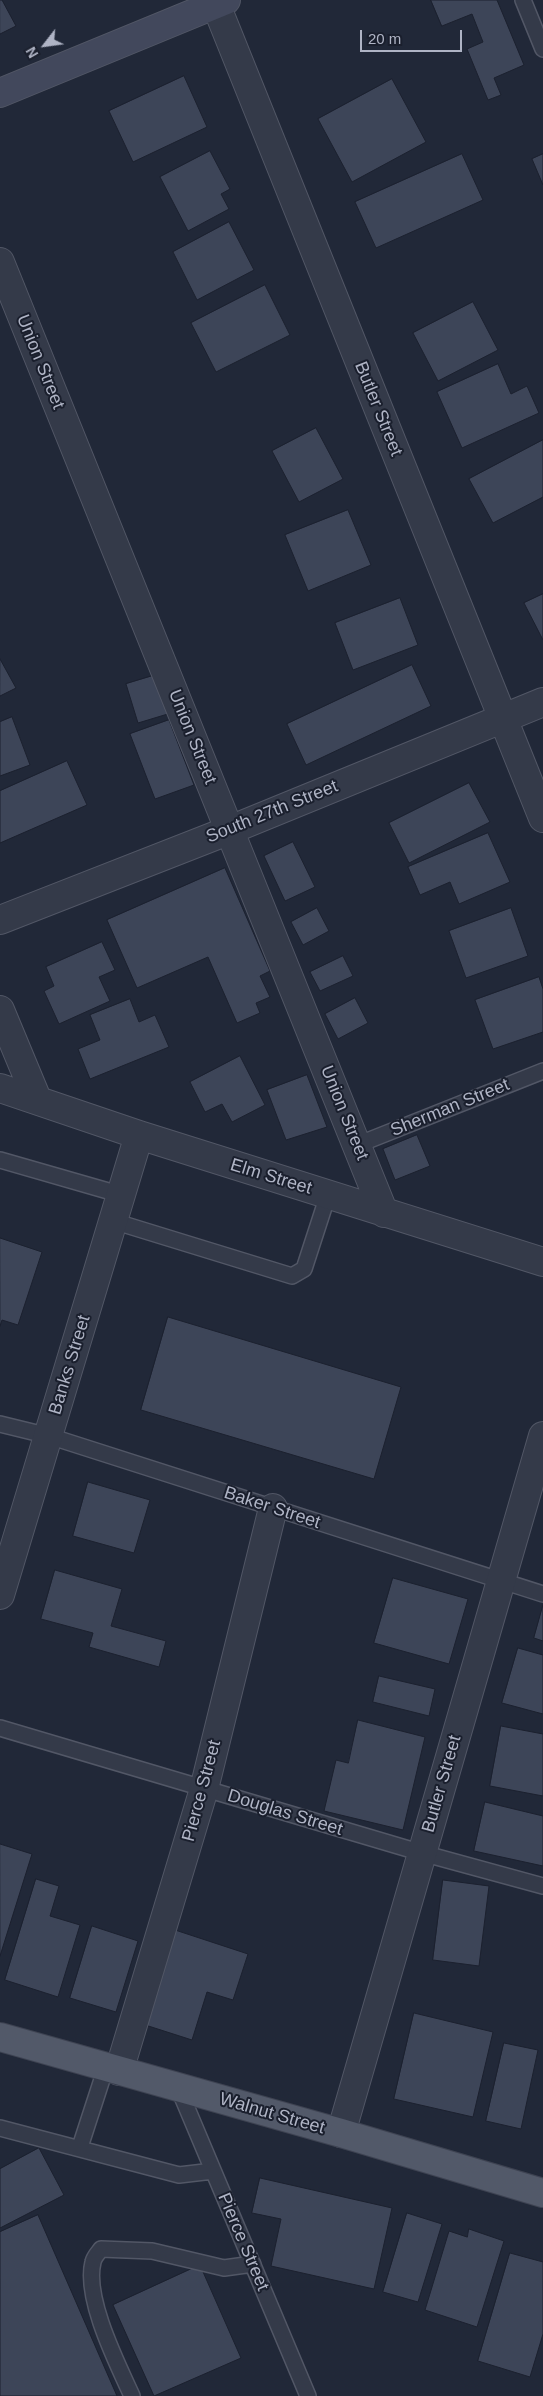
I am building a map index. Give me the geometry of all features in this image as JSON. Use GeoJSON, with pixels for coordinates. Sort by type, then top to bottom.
{"type":"FeatureCollection","features":[{"type":"Feature","properties":{"kind":"main road","name":"Walnut Street"},"geometry":{"type":"LineString","coordinates":[[0,2037],[341,2133],[543,2193]]}},
{"type":"Feature","properties":{"kind":"street"},"geometry":{"type":"LineString","coordinates":[[0,93],[218,1]]}},
{"type":"Feature","properties":{"kind":"street","name":"Butler Street"},"geometry":{"type":"LineString","coordinates":[[218,1],[543,818]]}},
{"type":"Feature","properties":{"kind":"street","name":"Union Street"},"geometry":{"type":"LineString","coordinates":[[0,262],[384,1213]]}},
{"type":"Feature","properties":{"kind":"street","name":"South 27th Street"},"geometry":{"type":"LineString","coordinates":[[0,920],[230,830],[543,702]]}},
{"type":"Feature","properties":{"kind":"street"},"geometry":{"type":"LineString","coordinates":[[0,1010],[37,1100]]}},
{"type":"Feature","properties":{"kind":"street","name":"Elm Street"},"geometry":{"type":"LineString","coordinates":[[0,1088],[139,1136],[543,1262]]}},
{"type":"Feature","properties":{"kind":"street","name":"Banks Street"},"geometry":{"type":"LineString","coordinates":[[0,1595],[139,1136]]}},
{"type":"Feature","properties":{"kind":"street","name":"Butler Street"},"geometry":{"type":"LineString","coordinates":[[341,2133],[543,1436]]}},
{"type":"Feature","properties":{"kind":"street","name":"Pierce Street"},"geometry":{"type":"LineString","coordinates":[[112,2069],[204,1789],[273,1508]]}},
{"type":"Feature","properties":{"kind":"lane"},"geometry":{"type":"LineString","coordinates":[[523,0],[543,49]]}},
{"type":"Feature","properties":{"kind":"lane","name":"Sherman Street"},"geometry":{"type":"LineString","coordinates":[[357,1146],[543,1071]]}},
{"type":"Feature","properties":{"kind":"lane"},"geometry":{"type":"LineString","coordinates":[[0,1160],[122,1194]]}},
{"type":"Feature","properties":{"kind":"lane"},"geometry":{"type":"LineString","coordinates":[[113,1221],[292,1276],[304,1270],[328,1195]]}},
{"type":"Feature","properties":{"kind":"lane","name":"Baker Street"},"geometry":{"type":"LineString","coordinates":[[0,1424],[49,1436],[543,1594]]}},
{"type":"Feature","properties":{"kind":"lane","name":"Douglas Street"},"geometry":{"type":"LineString","coordinates":[[0,1728],[422,1853],[543,1886]]}},
{"type":"Feature","properties":{"kind":"lane"},"geometry":{"type":"LineString","coordinates":[[80,2147],[112,2069]]}},
{"type":"Feature","properties":{"kind":"lane","name":"Pierce Street"},"geometry":{"type":"LineString","coordinates":[[178,2087],[306,2395]]}},
{"type":"Feature","properties":{"kind":"lane"},"geometry":{"type":"LineString","coordinates":[[0,2128],[80,2147],[179,2175],[213,2171]]}},
{"type":"Feature","properties":{"kind":"lane"},"geometry":{"type":"LineString","coordinates":[[132,2396],[101,2326],[91,2275],[93,2260],[102,2249],[152,2251],[224,2268],[253,2264]]}},
{"type":"Feature","properties":{"kind":"building"},"geometry":{"type":"Polygon","coordinates":[[[0,0],[2,0],[16,26],[0,34],[0,0]]]}},
{"type":"Feature","properties":{"kind":"building"},"geometry":{"type":"Polygon","coordinates":[[[431,0],[497,0],[524,65],[494,78],[501,95],[488,100],[467,49],[483,42],[472,14],[442,26],[431,0]]]}},
{"type":"Feature","properties":{"kind":"building"},"geometry":{"type":"Polygon","coordinates":[[[184,76],[207,127],[133,162],[109,111],[184,76]]]}},
{"type":"Feature","properties":{"kind":"building"},"geometry":{"type":"Polygon","coordinates":[[[392,79],[426,142],[352,182],[318,119],[392,79]]]}},
{"type":"Feature","properties":{"kind":"building"},"geometry":{"type":"Polygon","coordinates":[[[210,151],[230,189],[221,194],[229,209],[188,231],[160,177],[210,151]]]}},
{"type":"Feature","properties":{"kind":"building"},"geometry":{"type":"Polygon","coordinates":[[[462,154],[483,200],[376,248],[355,202],[462,154]]]}},
{"type":"Feature","properties":{"kind":"building"},"geometry":{"type":"Polygon","coordinates":[[[543,154],[543,185],[532,159],[543,154]]]}},
{"type":"Feature","properties":{"kind":"building"},"geometry":{"type":"Polygon","coordinates":[[[229,222],[254,270],[197,300],[173,252],[229,222]]]}},
{"type":"Feature","properties":{"kind":"building"},"geometry":{"type":"Polygon","coordinates":[[[265,285],[290,335],[216,372],[191,323],[265,285]]]}},
{"type":"Feature","properties":{"kind":"building"},"geometry":{"type":"Polygon","coordinates":[[[473,302],[498,350],[438,381],[413,333],[473,302]]]}},
{"type":"Feature","properties":{"kind":"building"},"geometry":{"type":"Polygon","coordinates":[[[498,364],[511,394],[527,386],[539,413],[462,448],[437,392],[498,364]]]}},
{"type":"Feature","properties":{"kind":"building"},"geometry":{"type":"Polygon","coordinates":[[[316,428],[343,479],[299,502],[272,451],[316,428]]]}},
{"type":"Feature","properties":{"kind":"building"},"geometry":{"type":"Polygon","coordinates":[[[543,440],[543,497],[493,523],[469,479],[543,440]]]}},
{"type":"Feature","properties":{"kind":"building"},"geometry":{"type":"Polygon","coordinates":[[[348,510],[371,565],[308,591],[285,535],[348,510]]]}},
{"type":"Feature","properties":{"kind":"building"},"geometry":{"type":"Polygon","coordinates":[[[543,594],[543,640],[524,603],[543,594]]]}},
{"type":"Feature","properties":{"kind":"building"},"geometry":{"type":"Polygon","coordinates":[[[400,598],[418,645],[353,670],[335,623],[400,598]]]}},
{"type":"Feature","properties":{"kind":"building"},"geometry":{"type":"Polygon","coordinates":[[[0,659],[16,688],[0,696],[0,659]]]}},
{"type":"Feature","properties":{"kind":"building"},"geometry":{"type":"Polygon","coordinates":[[[412,665],[431,706],[306,765],[287,724],[412,665]]]}},
{"type":"Feature","properties":{"kind":"building"},"geometry":{"type":"Polygon","coordinates":[[[159,674],[171,713],[138,723],[126,684],[159,674]]]}},
{"type":"Feature","properties":{"kind":"building"},"geometry":{"type":"Polygon","coordinates":[[[12,717],[30,765],[0,776],[0,722],[12,717]]]}},
{"type":"Feature","properties":{"kind":"building"},"geometry":{"type":"Polygon","coordinates":[[[169,720],[194,785],[155,799],[130,734],[169,720]]]}},
{"type":"Feature","properties":{"kind":"building"},"geometry":{"type":"Polygon","coordinates":[[[67,761],[87,805],[0,843],[0,791],[67,761]]]}},
{"type":"Feature","properties":{"kind":"building"},"geometry":{"type":"Polygon","coordinates":[[[469,783],[490,822],[409,863],[389,823],[469,783]]]}},
{"type":"Feature","properties":{"kind":"building"},"geometry":{"type":"Polygon","coordinates":[[[488,833],[510,882],[459,904],[450,882],[420,895],[408,867],[488,833]]]}},
{"type":"Feature","properties":{"kind":"building"},"geometry":{"type":"Polygon","coordinates":[[[293,842],[315,887],[285,901],[264,856],[293,842]]]}},
{"type":"Feature","properties":{"kind":"building"},"geometry":{"type":"Polygon","coordinates":[[[225,868],[270,971],[260,976],[270,997],[256,1003],[260,1013],[237,1023],[208,957],[137,988],[107,920],[225,868]]]}},
{"type":"Feature","properties":{"kind":"building"},"geometry":{"type":"Polygon","coordinates":[[[317,908],[329,931],[303,945],[291,922],[317,908]]]}},
{"type":"Feature","properties":{"kind":"building"},"geometry":{"type":"Polygon","coordinates":[[[511,908],[528,956],[466,978],[449,931],[511,908]]]}},
{"type":"Feature","properties":{"kind":"building"},"geometry":{"type":"Polygon","coordinates":[[[102,942],[115,970],[99,977],[110,1001],[59,1024],[44,991],[54,986],[46,967],[102,942]]]}},
{"type":"Feature","properties":{"kind":"building"},"geometry":{"type":"Polygon","coordinates":[[[343,956],[353,976],[320,991],[310,972],[343,956]]]}},
{"type":"Feature","properties":{"kind":"building"},"geometry":{"type":"Polygon","coordinates":[[[539,977],[543,989],[543,1032],[493,1049],[475,1000],[539,977]]]}},
{"type":"Feature","properties":{"kind":"building"},"geometry":{"type":"Polygon","coordinates":[[[355,998],[368,1023],[338,1039],[325,1014],[355,998]]]}},
{"type":"Feature","properties":{"kind":"building"},"geometry":{"type":"Polygon","coordinates":[[[130,999],[139,1022],[155,1015],[169,1047],[90,1079],[78,1049],[100,1040],[90,1015],[130,999]]]}},
{"type":"Feature","properties":{"kind":"building"},"geometry":{"type":"Polygon","coordinates":[[[240,1056],[265,1105],[232,1122],[222,1104],[205,1112],[190,1082],[240,1056]]]}},
{"type":"Feature","properties":{"kind":"building"},"geometry":{"type":"Polygon","coordinates":[[[307,1075],[327,1127],[286,1140],[267,1090],[307,1075]]]}},
{"type":"Feature","properties":{"kind":"building"},"geometry":{"type":"Polygon","coordinates":[[[417,1135],[430,1166],[395,1180],[383,1149],[417,1135]]]}},
{"type":"Feature","properties":{"kind":"building"},"geometry":{"type":"Polygon","coordinates":[[[0,1238],[42,1252],[18,1325],[2,1320],[0,1326],[0,1238]]]}},
{"type":"Feature","properties":{"kind":"building"},"geometry":{"type":"Polygon","coordinates":[[[168,1317],[401,1387],[374,1479],[141,1410],[168,1317]]]}},
{"type":"Feature","properties":{"kind":"building"},"geometry":{"type":"Polygon","coordinates":[[[88,1482],[150,1500],[134,1553],[73,1536],[88,1482]]]}},
{"type":"Feature","properties":{"kind":"building"},"geometry":{"type":"Polygon","coordinates":[[[55,1570],[122,1589],[111,1626],[166,1641],[159,1667],[89,1647],[93,1633],[41,1619],[55,1570]]]}},
{"type":"Feature","properties":{"kind":"building"},"geometry":{"type":"Polygon","coordinates":[[[393,1578],[468,1599],[449,1664],[374,1643],[393,1578]]]}},
{"type":"Feature","properties":{"kind":"building"},"geometry":{"type":"Polygon","coordinates":[[[543,1605],[543,1641],[534,1638],[543,1605]]]}},
{"type":"Feature","properties":{"kind":"building"},"geometry":{"type":"Polygon","coordinates":[[[518,1648],[543,1655],[543,1714],[502,1703],[518,1648]]]}},
{"type":"Feature","properties":{"kind":"building"},"geometry":{"type":"Polygon","coordinates":[[[379,1676],[435,1689],[429,1716],[373,1702],[379,1676]]]}},
{"type":"Feature","properties":{"kind":"building"},"geometry":{"type":"Polygon","coordinates":[[[358,1720],[425,1737],[403,1830],[324,1811],[336,1760],[348,1763],[358,1720]]]}},
{"type":"Feature","properties":{"kind":"building"},"geometry":{"type":"Polygon","coordinates":[[[501,1726],[543,1734],[543,1796],[490,1786],[501,1726]]]}},
{"type":"Feature","properties":{"kind":"building"},"geometry":{"type":"Polygon","coordinates":[[[485,1802],[543,1816],[543,1866],[474,1851],[485,1802]]]}},
{"type":"Feature","properties":{"kind":"building"},"geometry":{"type":"Polygon","coordinates":[[[0,1844],[32,1854],[0,1956],[0,1844]]]}},
{"type":"Feature","properties":{"kind":"building"},"geometry":{"type":"Polygon","coordinates":[[[36,1879],[59,1886],[50,1916],[80,1925],[58,1997],[5,1980],[36,1879]]]}},
{"type":"Feature","properties":{"kind":"building"},"geometry":{"type":"Polygon","coordinates":[[[443,1880],[489,1886],[479,1966],[433,1960],[443,1880]]]}},
{"type":"Feature","properties":{"kind":"building"},"geometry":{"type":"Polygon","coordinates":[[[92,1926],[138,1941],[116,2012],[70,1998],[92,1926]]]}},
{"type":"Feature","properties":{"kind":"building"},"geometry":{"type":"Polygon","coordinates":[[[169,1928],[248,1954],[233,2000],[207,1992],[192,2040],[139,2023],[169,1928]]]}},
{"type":"Feature","properties":{"kind":"building"},"geometry":{"type":"Polygon","coordinates":[[[414,2013],[493,2032],[473,2117],[394,2099],[414,2013]]]}},
{"type":"Feature","properties":{"kind":"building"},"geometry":{"type":"Polygon","coordinates":[[[504,2043],[538,2050],[521,2129],[486,2121],[504,2043]]]}},
{"type":"Feature","properties":{"kind":"building"},"geometry":{"type":"Polygon","coordinates":[[[39,2148],[64,2195],[0,2228],[0,2169],[39,2148]]]}},
{"type":"Feature","properties":{"kind":"building"},"geometry":{"type":"Polygon","coordinates":[[[260,2178],[392,2208],[374,2289],[271,2266],[281,2219],[252,2213],[260,2178]]]}},
{"type":"Feature","properties":{"kind":"building"},"geometry":{"type":"Polygon","coordinates":[[[407,2213],[442,2224],[418,2302],[383,2292],[407,2213]]]}},
{"type":"Feature","properties":{"kind":"building"},"geometry":{"type":"Polygon","coordinates":[[[38,2215],[117,2396],[0,2396],[0,2232],[38,2215]]]}},
{"type":"Feature","properties":{"kind":"building"},"geometry":{"type":"Polygon","coordinates":[[[469,2229],[504,2241],[477,2327],[425,2310],[449,2231],[467,2237],[469,2229]]]}},
{"type":"Feature","properties":{"kind":"building"},"geometry":{"type":"Polygon","coordinates":[[[510,2253],[543,2262],[543,2334],[530,2377],[478,2361],[510,2253]]]}},
{"type":"Feature","properties":{"kind":"building"},"geometry":{"type":"Polygon","coordinates":[[[200,2265],[241,2358],[154,2396],[113,2305],[200,2265]]]}}]}
